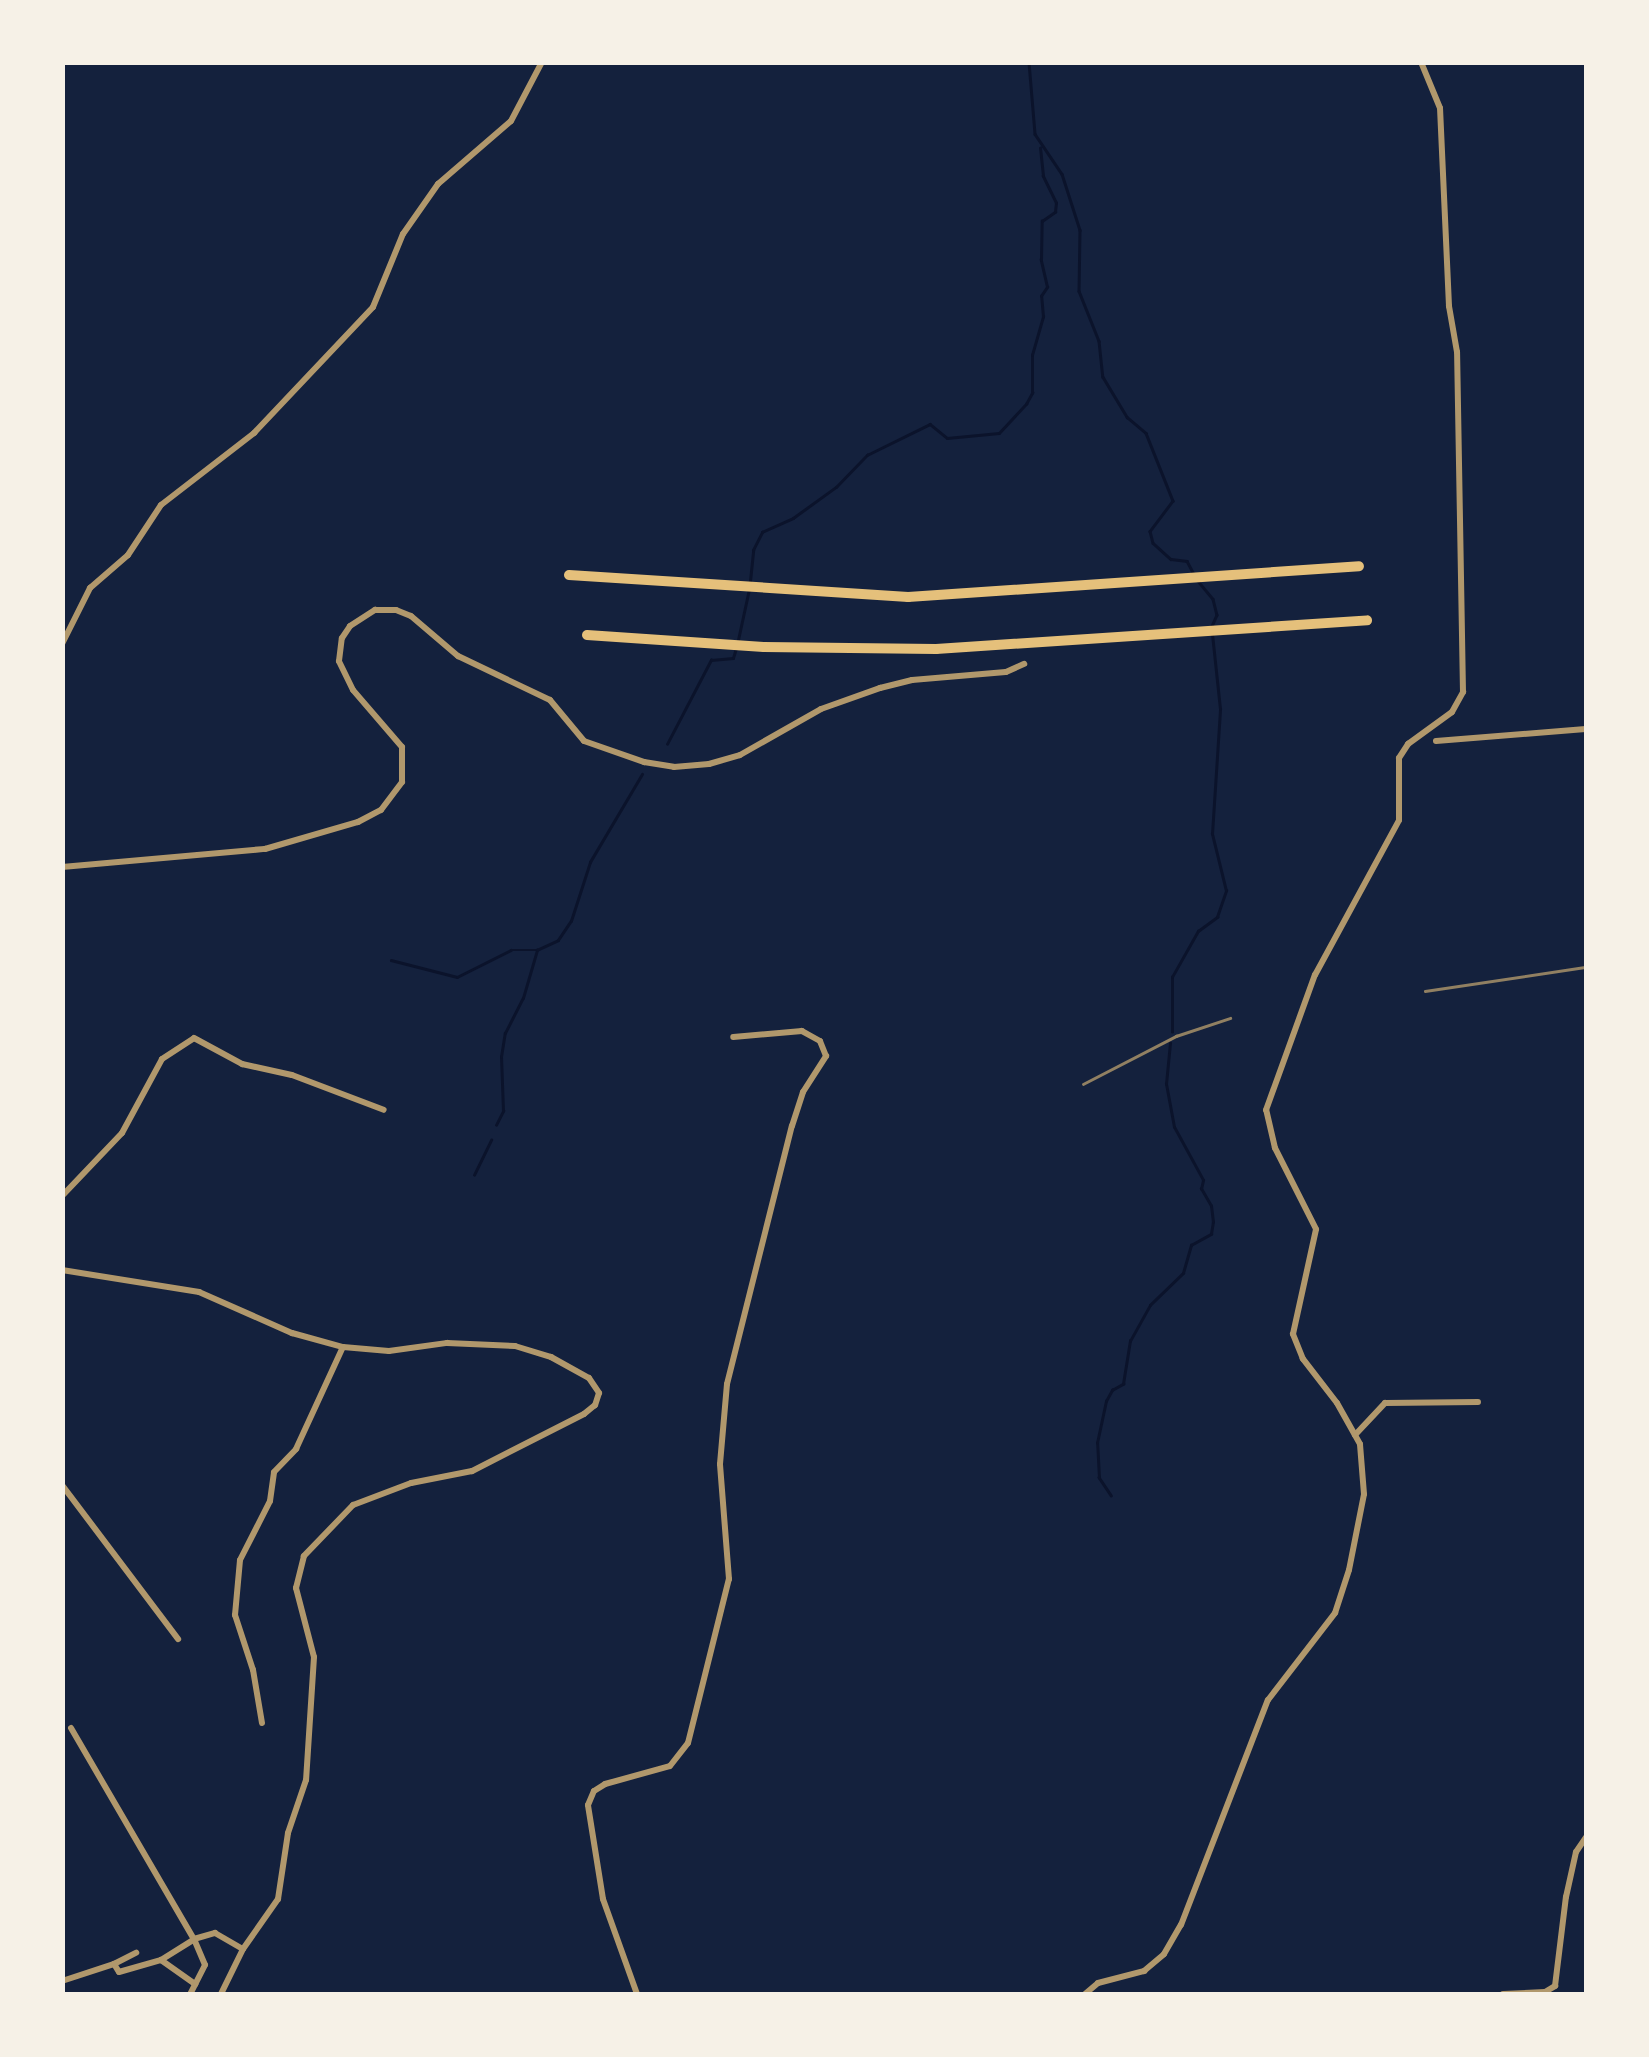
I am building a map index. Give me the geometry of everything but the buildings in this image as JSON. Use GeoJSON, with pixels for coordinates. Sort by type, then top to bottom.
{"type":"FeatureCollection","features":[{"type":"Feature","properties":{"kind":"highway"},"geometry":{"type":"LineString","coordinates":[[569,575],[908,597],[1359,566]]}},
{"type":"Feature","properties":{"kind":"highway"},"geometry":{"type":"LineString","coordinates":[[587,635],[764,647],[936,649],[1367,620]]}},
{"type":"Feature","properties":{"kind":"street"},"geometry":{"type":"LineString","coordinates":[[62,644],[90,588],[128,556],[161,505],[254,433],[373,306],[403,234],[438,184],[511,121],[542,62]]}},
{"type":"Feature","properties":{"kind":"street"},"geometry":{"type":"LineString","coordinates":[[1085,1994],[1098,1983],[1144,1971],[1164,1954],[1181,1925],[1268,1700],[1335,1613],[1349,1570],[1364,1494],[1360,1444],[1303,1359],[1292,1334],[1316,1229],[1275,1148],[1266,1110],[1314,976],[1399,820],[1400,758],[1408,744],[1452,712],[1463,692],[1457,352],[1449,306],[1440,108],[1421,62]]}},
{"type":"Feature","properties":{"kind":"street"},"geometry":{"type":"LineString","coordinates":[[62,867],[265,849],[358,822],[381,810],[402,782],[402,746],[346,682],[339,653],[350,626],[375,610],[404,612],[458,656],[550,700],[584,740],[644,762],[674,767],[710,764],[740,755],[822,709],[880,688],[940,676],[1006,672],[1024,664]]}},
{"type":"Feature","properties":{"kind":"street"},"geometry":{"type":"LineString","coordinates":[[1436,741],[1586,729]]}},
{"type":"Feature","properties":{"kind":"street"},"geometry":{"type":"LineString","coordinates":[[637,1994],[603,1899],[588,1806],[594,1791],[605,1784],[670,1766],[688,1743],[728,1579],[720,1478],[727,1384],[792,1126],[803,1092],[826,1056],[820,1040],[802,1030],[733,1037]]}},
{"type":"Feature","properties":{"kind":"street"},"geometry":{"type":"LineString","coordinates":[[62,1196],[122,1133],[162,1059],[189,1040],[200,1038],[242,1064],[292,1075],[384,1110]]}},
{"type":"Feature","properties":{"kind":"street"},"geometry":{"type":"LineString","coordinates":[[62,1270],[199,1292],[292,1333],[343,1346],[389,1352],[447,1343],[515,1346],[551,1357],[589,1378],[599,1393],[595,1405],[584,1414],[472,1470],[388,1490],[353,1505],[304,1556],[296,1588],[314,1657],[310,1760],[288,1833],[278,1899],[242,1949],[221,1994]]}},
{"type":"Feature","properties":{"kind":"street"},"geometry":{"type":"LineString","coordinates":[[262,1723],[254,1670],[235,1615],[240,1560],[270,1501],[274,1472],[296,1449],[343,1346]]}},
{"type":"Feature","properties":{"kind":"street"},"geometry":{"type":"LineString","coordinates":[[1355,1435],[1385,1403],[1478,1402]]}},
{"type":"Feature","properties":{"kind":"street"},"geometry":{"type":"LineString","coordinates":[[62,1484],[178,1639]]}},
{"type":"Feature","properties":{"kind":"street"},"geometry":{"type":"LineString","coordinates":[[71,1728],[194,1939],[205,1964],[190,1994]]}},
{"type":"Feature","properties":{"kind":"street"},"geometry":{"type":"LineString","coordinates":[[1502,1994],[1545,1992],[1554,1986],[1566,1897],[1576,1852],[1586,1837]]}},
{"type":"Feature","properties":{"kind":"street"},"geometry":{"type":"LineString","coordinates":[[114,1964],[120,1972],[160,1960],[194,1939],[215,1933],[242,1949]]}},
{"type":"Feature","properties":{"kind":"street"},"geometry":{"type":"LineString","coordinates":[[62,1981],[136,1953]]}},
{"type":"Feature","properties":{"kind":"street"},"geometry":{"type":"LineString","coordinates":[[160,1960],[195,1984]]}},
{"type":"Feature","properties":{"kind":"waterway"},"geometry":{"type":"LineString","coordinates":[[1029,62],[1035,134],[1062,174],[1080,230],[1079,291],[1099,341],[1103,377],[1127,417],[1146,433],[1173,501],[1150,531],[1153,543],[1171,559],[1187,561],[1194,574]]}},
{"type":"Feature","properties":{"kind":"waterway"},"geometry":{"type":"LineString","coordinates":[[750,581],[753,550],[762,532],[793,518],[836,487],[867,455],[930,424],[947,438],[999,433],[1026,404],[1032,393],[1032,355],[1043,317],[1041,296],[1047,287],[1041,260],[1042,221],[1055,212],[1056,203],[1043,176],[1040,148]]}},
{"type":"Feature","properties":{"kind":"waterway"},"geometry":{"type":"LineString","coordinates":[[1198,581],[1213,599],[1217,615],[1212,626]]}},
{"type":"Feature","properties":{"kind":"waterway"},"geometry":{"type":"LineString","coordinates":[[738,640],[749,589]]}},
{"type":"Feature","properties":{"kind":"waterway"},"geometry":{"type":"LineString","coordinates":[[1172,1032],[1172,977],[1198,931],[1217,917],[1226,891],[1212,834],[1220,709],[1212,634]]}},
{"type":"Feature","properties":{"kind":"waterway"},"geometry":{"type":"LineString","coordinates":[[667,744],[711,660],[733,658],[736,648]]}},
{"type":"Feature","properties":{"kind":"waterway"},"geometry":{"type":"LineString","coordinates":[[496,1125],[503,1111],[501,1057],[505,1033],[523,998],[537,950],[558,940],[571,921],[590,862],[642,774]]}},
{"type":"Feature","properties":{"kind":"waterway"},"geometry":{"type":"LineString","coordinates":[[391,960],[457,977],[511,950],[536,950]]}},
{"type":"Feature","properties":{"kind":"waterway"},"geometry":{"type":"LineString","coordinates":[[1111,1496],[1099,1478],[1097,1443],[1106,1401],[1112,1390],[1123,1384],[1130,1341],[1150,1305],[1183,1273],[1191,1245],[1211,1234],[1213,1222],[1211,1206],[1201,1189],[1203,1180],[1174,1127],[1166,1084],[1170,1043]]}},
{"type":"Feature","properties":{"kind":"waterway"},"geometry":{"type":"LineString","coordinates":[[474,1175],[491,1140]]}},
{"type":"Feature","properties":{"kind":"railway"},"geometry":{"type":"LineString","coordinates":[[1425,991],[1586,967]]}},
{"type":"Feature","properties":{"kind":"railway"},"geometry":{"type":"LineString","coordinates":[[1083,1084],[1176,1036],[1230,1018]]}}]}
